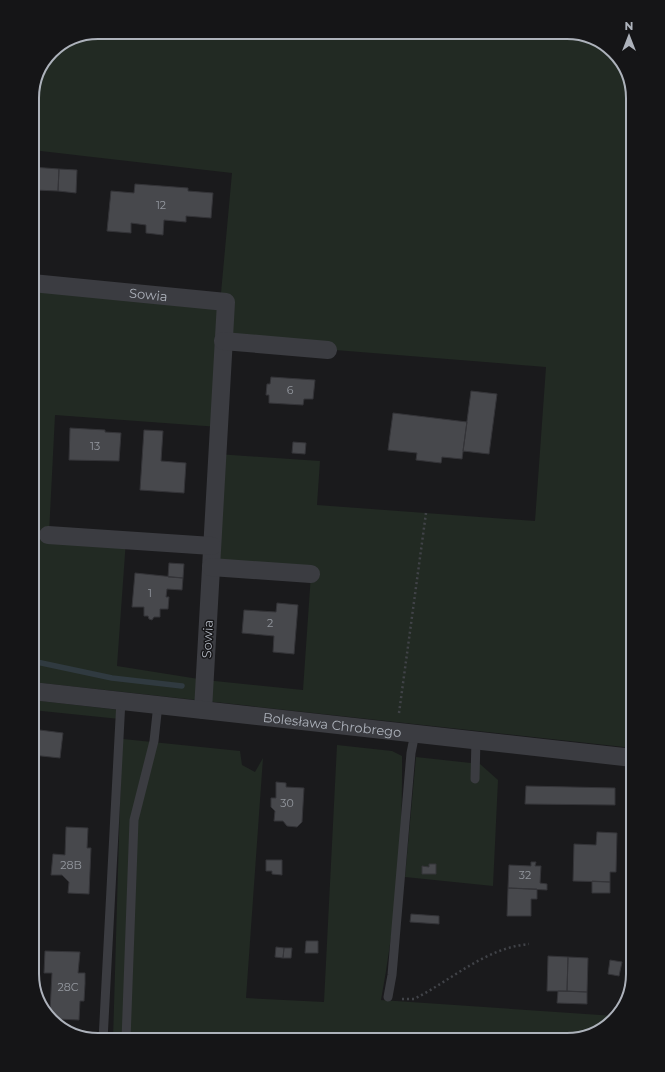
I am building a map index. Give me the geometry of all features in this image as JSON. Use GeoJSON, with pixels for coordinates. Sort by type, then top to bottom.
{"type":"FeatureCollection","features":[{"type":"Feature","properties":{"kind":"street","name":"Sowia"},"geometry":{"type":"LineString","coordinates":[[39,284],[226,302],[203,710]]}},
{"type":"Feature","properties":{"kind":"street"},"geometry":{"type":"LineString","coordinates":[[223,341],[328,350]]}},
{"type":"Feature","properties":{"kind":"street"},"geometry":{"type":"LineString","coordinates":[[48,535],[212,546]]}},
{"type":"Feature","properties":{"kind":"street"},"geometry":{"type":"LineString","coordinates":[[211,567],[311,574]]}},
{"type":"Feature","properties":{"kind":"street","name":"Bolesława Chrobrego"},"geometry":{"type":"LineString","coordinates":[[39,692],[415,732],[626,757]]}},
{"type":"Feature","properties":{"kind":"lane"},"geometry":{"type":"LineString","coordinates":[[103,1033],[120,700]]}},
{"type":"Feature","properties":{"kind":"lane"},"geometry":{"type":"LineString","coordinates":[[126,1033],[134,820],[154,741],[158,704]]}},
{"type":"Feature","properties":{"kind":"lane"},"geometry":{"type":"LineString","coordinates":[[388,997],[392,975],[412,749],[415,732]]}},
{"type":"Feature","properties":{"kind":"lane"},"geometry":{"type":"LineString","coordinates":[[475,779],[476,739]]}},
{"type":"Feature","properties":{"kind":"path"},"geometry":{"type":"LineString","coordinates":[[396,731],[426,513]]}},
{"type":"Feature","properties":{"kind":"path"},"geometry":{"type":"LineString","coordinates":[[388,997],[414,999],[492,953],[518,945],[529,944]]}},
{"type":"Feature","properties":{"kind":"shaded area"},"geometry":{"type":"Polygon","coordinates":[[[98,39],[571,39],[593,45],[611,59],[620,72],[624,83],[626,98],[626,747],[39,683],[39,283],[221,293],[232,173],[39,151],[40,86],[43,75],[49,65],[56,56],[65,49],[75,43],[98,39]],[[223,341],[219,427],[55,415],[49,534],[126,540],[117,666],[205,680],[303,690],[311,574],[211,567],[217,454],[320,461],[317,505],[535,521],[546,367],[223,341]]]}},
{"type":"Feature","properties":{"kind":"shaded area"},"geometry":{"type":"Polygon","coordinates":[[[39,701],[120,710],[120,719],[39,711],[39,701]]]}},
{"type":"Feature","properties":{"kind":"shaded area"},"geometry":{"type":"Polygon","coordinates":[[[123,739],[240,751],[242,765],[255,772],[263,758],[246,998],[324,1002],[337,745],[392,751],[402,756],[398,878],[391,940],[381,1000],[609,1016],[600,1023],[586,1030],[567,1033],[113,1033],[123,739]]]}},
{"type":"Feature","properties":{"kind":"shaded area"},"geometry":{"type":"Polygon","coordinates":[[[416,757],[480,764],[498,780],[493,886],[405,877],[416,757]]]}},
{"type":"Feature","properties":{"kind":"building"},"geometry":{"type":"Polygon","coordinates":[[[39,168],[59,169],[58,191],[39,190],[39,168]]]}},
{"type":"Feature","properties":{"kind":"building"},"geometry":{"type":"Polygon","coordinates":[[[59,169],[77,170],[76,193],[58,191],[59,169]]]}},
{"type":"Feature","properties":{"kind":"building"},"geometry":{"type":"Polygon","coordinates":[[[135,184],[188,188],[188,191],[213,193],[211,218],[186,216],[186,222],[164,220],[163,235],[146,233],[146,225],[131,223],[131,233],[107,231],[111,191],[134,193],[135,184]]]}},
{"type":"Feature","properties":{"kind":"building"},"geometry":{"type":"Polygon","coordinates":[[[271,377],[315,380],[313,399],[304,399],[303,405],[269,403],[269,395],[266,395],[267,384],[270,384],[271,377]]]}},
{"type":"Feature","properties":{"kind":"building"},"geometry":{"type":"Polygon","coordinates":[[[471,391],[497,394],[489,454],[463,451],[471,391]]]}},
{"type":"Feature","properties":{"kind":"building"},"geometry":{"type":"Polygon","coordinates":[[[393,413],[467,422],[462,459],[442,457],[441,463],[416,460],[417,453],[388,450],[393,413]]]}},
{"type":"Feature","properties":{"kind":"building"},"geometry":{"type":"Polygon","coordinates":[[[70,428],[105,430],[105,432],[121,433],[119,461],[69,460],[70,428]]]}},
{"type":"Feature","properties":{"kind":"building"},"geometry":{"type":"Polygon","coordinates":[[[144,430],[163,431],[161,461],[186,463],[184,493],[140,490],[144,430]]]}},
{"type":"Feature","properties":{"kind":"building"},"geometry":{"type":"Polygon","coordinates":[[[293,442],[306,443],[305,454],[292,453],[293,442]]]}},
{"type":"Feature","properties":{"kind":"building"},"geometry":{"type":"Polygon","coordinates":[[[169,563],[184,564],[183,578],[168,577],[169,563]]]}},
{"type":"Feature","properties":{"kind":"building"},"geometry":{"type":"Polygon","coordinates":[[[135,573],[183,578],[182,590],[167,589],[166,597],[169,597],[168,609],[160,609],[160,617],[154,617],[152,620],[149,619],[148,616],[144,616],[144,607],[132,607],[135,573]]]}},
{"type":"Feature","properties":{"kind":"building"},"geometry":{"type":"Polygon","coordinates":[[[277,603],[298,605],[294,654],[273,652],[274,636],[242,633],[244,610],[276,612],[277,603]]]}},
{"type":"Feature","properties":{"kind":"building"},"geometry":{"type":"Polygon","coordinates":[[[39,730],[63,733],[60,758],[39,756],[39,730]]]}},
{"type":"Feature","properties":{"kind":"building"},"geometry":{"type":"Polygon","coordinates":[[[276,782],[286,783],[286,787],[304,788],[302,822],[297,827],[287,826],[283,821],[274,821],[275,811],[271,807],[271,798],[276,798],[276,782]]]}},
{"type":"Feature","properties":{"kind":"building"},"geometry":{"type":"Polygon","coordinates":[[[526,786],[615,788],[615,805],[525,804],[526,786]]]}},
{"type":"Feature","properties":{"kind":"building"},"geometry":{"type":"Polygon","coordinates":[[[66,827],[88,828],[87,848],[91,848],[89,894],[68,893],[69,882],[62,875],[51,875],[53,854],[65,855],[66,827]]]}},
{"type":"Feature","properties":{"kind":"building"},"geometry":{"type":"Polygon","coordinates":[[[597,832],[617,833],[616,872],[610,872],[610,882],[573,881],[574,844],[596,845],[597,832]]]}},
{"type":"Feature","properties":{"kind":"building"},"geometry":{"type":"Polygon","coordinates":[[[266,860],[282,860],[282,875],[272,874],[272,871],[266,871],[266,860]]]}},
{"type":"Feature","properties":{"kind":"building"},"geometry":{"type":"Polygon","coordinates":[[[531,862],[536,862],[535,866],[541,866],[540,883],[547,884],[547,890],[508,888],[509,865],[531,866],[531,862]]]}},
{"type":"Feature","properties":{"kind":"building"},"geometry":{"type":"Polygon","coordinates":[[[429,864],[436,864],[436,874],[422,874],[422,866],[429,867],[429,864]]]}},
{"type":"Feature","properties":{"kind":"building"},"geometry":{"type":"Polygon","coordinates":[[[592,881],[610,882],[610,893],[592,893],[592,881]]]}},
{"type":"Feature","properties":{"kind":"building"},"geometry":{"type":"Polygon","coordinates":[[[508,888],[537,889],[537,899],[531,899],[531,916],[507,916],[508,888]]]}},
{"type":"Feature","properties":{"kind":"building"},"geometry":{"type":"Polygon","coordinates":[[[411,914],[439,916],[439,924],[410,922],[411,914]]]}},
{"type":"Feature","properties":{"kind":"building"},"geometry":{"type":"Polygon","coordinates":[[[306,941],[318,941],[318,953],[305,953],[306,941]]]}},
{"type":"Feature","properties":{"kind":"building"},"geometry":{"type":"Polygon","coordinates":[[[276,947],[284,948],[283,958],[275,957],[276,947]]]}},
{"type":"Feature","properties":{"kind":"building"},"geometry":{"type":"Polygon","coordinates":[[[284,948],[292,948],[291,958],[283,958],[284,948]]]}},
{"type":"Feature","properties":{"kind":"building"},"geometry":{"type":"Polygon","coordinates":[[[45,951],[80,952],[78,973],[85,973],[85,984],[84,1001],[80,1001],[79,1020],[60,1019],[50,1008],[52,973],[44,973],[45,951]]]}},
{"type":"Feature","properties":{"kind":"building"},"geometry":{"type":"Polygon","coordinates":[[[548,956],[568,957],[567,991],[547,991],[548,956]]]}},
{"type":"Feature","properties":{"kind":"building"},"geometry":{"type":"Polygon","coordinates":[[[568,957],[588,958],[587,992],[567,991],[568,957]]]}},
{"type":"Feature","properties":{"kind":"building"},"geometry":{"type":"Polygon","coordinates":[[[610,960],[622,962],[619,976],[608,974],[610,960]]]}},
{"type":"Feature","properties":{"kind":"building"},"geometry":{"type":"Polygon","coordinates":[[[558,991],[587,992],[587,1004],[557,1003],[558,991]]]}},
{"type":"Feature","properties":{"kind":"waterway"},"geometry":{"type":"LineString","coordinates":[[39,662],[112,678],[182,686]]}}]}
